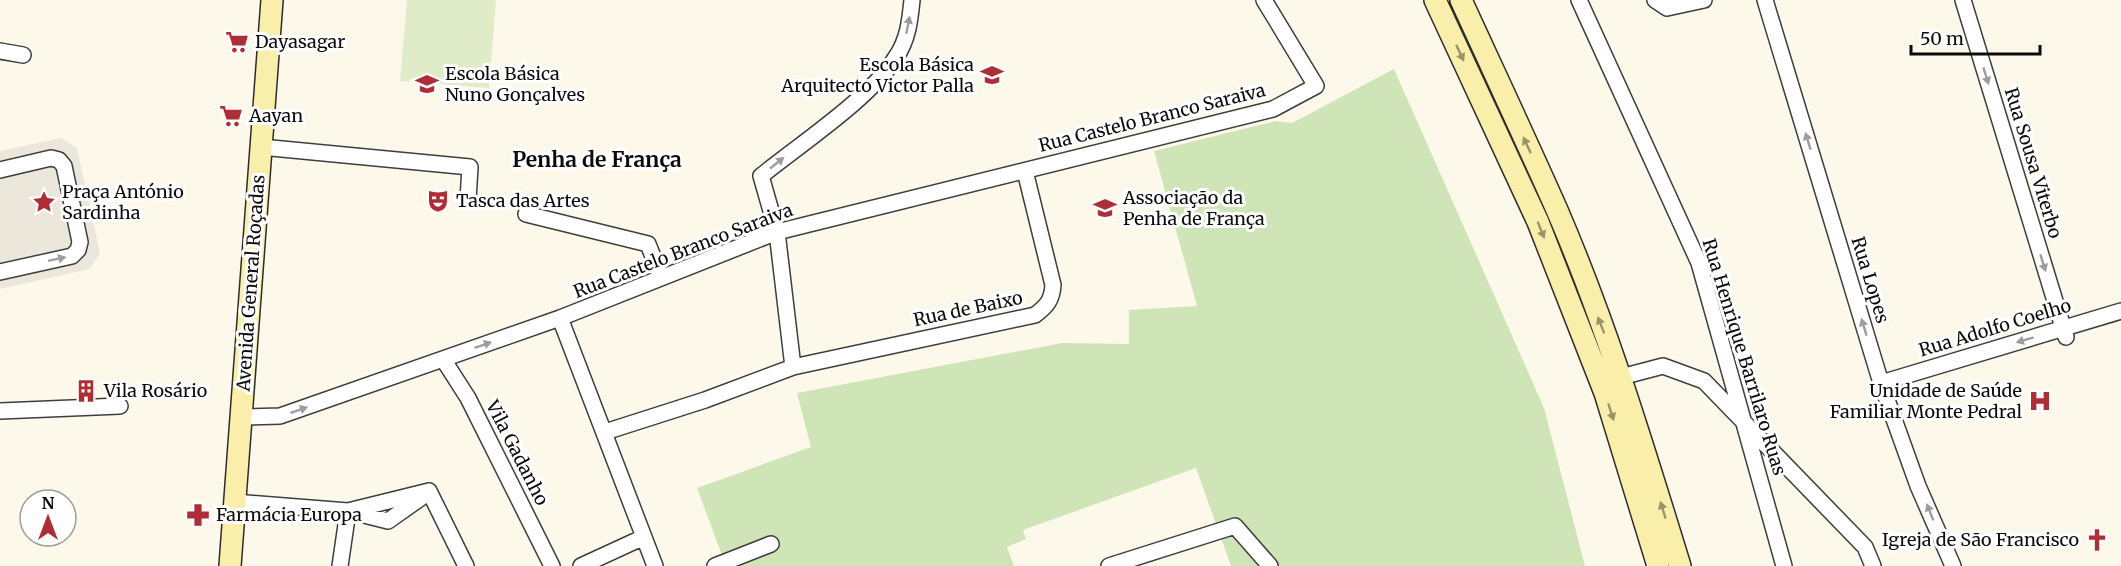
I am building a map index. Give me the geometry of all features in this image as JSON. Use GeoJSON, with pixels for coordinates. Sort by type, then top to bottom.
{"type":"FeatureCollection","features":[{"type":"Feature","properties":{"kind":"main road","name":"Avenida General Roçadas"},"geometry":{"type":"LineString","coordinates":[[230,566],[273,0]]}},
{"type":"Feature","properties":{"kind":"main road"},"geometry":{"type":"LineString","coordinates":[[1436,0],[1542,233],[1605,393],[1658,566]]}},
{"type":"Feature","properties":{"kind":"main road"},"geometry":{"type":"LineString","coordinates":[[1461,0],[1557,212],[1621,377],[1680,566]]}},
{"type":"Feature","properties":{"kind":"street"},"geometry":{"type":"LineString","coordinates":[[605,432],[705,400],[793,368],[777,232],[761,176],[876,83],[897,57],[909,30],[912,0]]}},
{"type":"Feature","properties":{"kind":"street","name":"Rua Castelo Branco Saraiva"},"geometry":{"type":"LineString","coordinates":[[242,417],[280,416],[560,318],[777,232],[1273,109],[1317,86],[1264,0]]}},
{"type":"Feature","properties":{"kind":"street","name":"Rua Henrique Barrilaro Ruas"},"geometry":{"type":"LineString","coordinates":[[1580,0],[1699,262],[1746,422],[1784,566]]}},
{"type":"Feature","properties":{"kind":"street"},"geometry":{"type":"LineString","coordinates":[[1655,0],[1667,8],[1704,0]]}},
{"type":"Feature","properties":{"kind":"street","name":"Rua Lopes"},"geometry":{"type":"LineString","coordinates":[[1765,0],[1881,383],[1918,486],[1953,566]]}},
{"type":"Feature","properties":{"kind":"street","name":"Rua Sousa Viterbo"},"geometry":{"type":"LineString","coordinates":[[1963,0],[2065,333]]}},
{"type":"Feature","properties":{"kind":"street"},"geometry":{"type":"LineString","coordinates":[[0,51],[23,55]]}},
{"type":"Feature","properties":{"kind":"street"},"geometry":{"type":"LineString","coordinates":[[261,147],[470,167],[468,200]]}},
{"type":"Feature","properties":{"kind":"street"},"geometry":{"type":"LineString","coordinates":[[0,170],[51,158],[59,160],[64,166],[80,242],[78,250],[72,256],[0,272]]}},
{"type":"Feature","properties":{"kind":"street","name":"Rua de Baixo"},"geometry":{"type":"LineString","coordinates":[[793,368],[1017,320],[1035,315],[1046,308],[1053,297],[1053,285],[1025,171]]}},
{"type":"Feature","properties":{"kind":"street"},"geometry":{"type":"LineString","coordinates":[[526,214],[648,244],[661,277]]}},
{"type":"Feature","properties":{"kind":"street","name":"Rua Adolfo Coelho"},"geometry":{"type":"LineString","coordinates":[[1881,383],[2065,333],[2121,311]]}},
{"type":"Feature","properties":{"kind":"street"},"geometry":{"type":"LineString","coordinates":[[560,318],[655,566]]}},
{"type":"Feature","properties":{"kind":"street","name":"Vila Gadanho"},"geometry":{"type":"LineString","coordinates":[[443,359],[468,398],[552,566]]}},
{"type":"Feature","properties":{"kind":"street"},"geometry":{"type":"LineString","coordinates":[[1621,377],[1663,366],[1704,381],[1865,547],[1873,566]]}},
{"type":"Feature","properties":{"kind":"street"},"geometry":{"type":"LineString","coordinates":[[0,411],[120,406]]}},
{"type":"Feature","properties":{"kind":"street"},"geometry":{"type":"LineString","coordinates":[[235,502],[348,511],[429,491],[466,566]]}},
{"type":"Feature","properties":{"kind":"street"},"geometry":{"type":"LineString","coordinates":[[340,566],[348,511]]}},
{"type":"Feature","properties":{"kind":"street"},"geometry":{"type":"LineString","coordinates":[[1109,566],[1235,526],[1270,566]]}},
{"type":"Feature","properties":{"kind":"street"},"geometry":{"type":"LineString","coordinates":[[581,566],[644,537]]}},
{"type":"Feature","properties":{"kind":"street"},"geometry":{"type":"LineString","coordinates":[[715,566],[771,544]]}},
{"type":"Feature","properties":{"kind":"green space"},"geometry":{"type":"Polygon","coordinates":[[[407,0],[496,0],[489,88],[400,81],[407,0]]]}},
{"type":"Feature","properties":{"kind":"green space"},"geometry":{"type":"Polygon","coordinates":[[[1394,69],[1544,408],[1585,566],[1231,566],[1196,468],[1023,530],[1026,539],[1007,547],[1014,566],[726,566],[697,488],[811,447],[797,393],[1062,343],[1129,344],[1129,310],[1197,306],[1154,151],[1276,121],[1292,123],[1394,69]]]}},
{"type":"Feature","properties":{"kind":"shaded area","name":"Praça António Sardinha"},"geometry":{"type":"Polygon","coordinates":[[[61,138],[77,148],[100,253],[90,269],[0,289],[0,151],[61,138]]]}},
{"type":"Feature","properties":{"kind":"place","name":"Dayasagar"},"geometry":{"type":"Point","coordinates":[237,42]}},
{"type":"Feature","properties":{"kind":"place","name":"Escola Básica Arquitecto Victor Palla"},"geometry":{"type":"Point","coordinates":[992,75]}},
{"type":"Feature","properties":{"kind":"place","name":"Escola Básica Nuno Gonçalves"},"geometry":{"type":"Point","coordinates":[427,84]}},
{"type":"Feature","properties":{"kind":"place","name":"Aayan"},"geometry":{"type":"Point","coordinates":[231,116]}},
{"type":"Feature","properties":{"kind":"place","name":"Tasca das Artes"},"geometry":{"type":"Point","coordinates":[438,201]}},
{"type":"Feature","properties":{"kind":"place","name":"Praça António Sardinha"},"geometry":{"type":"Point","coordinates":[44,202]}},
{"type":"Feature","properties":{"kind":"place","name":"Associação da Penha de França"},"geometry":{"type":"Point","coordinates":[1105,208]}},
{"type":"Feature","properties":{"kind":"place","name":"Vila Rosário"},"geometry":{"type":"Point","coordinates":[86,391]}},
{"type":"Feature","properties":{"kind":"place","name":"Unidade de Saúde Familiar Monte Pedral"},"geometry":{"type":"Point","coordinates":[2040,401]}},
{"type":"Feature","properties":{"kind":"place","name":"Farmácia Europa"},"geometry":{"type":"Point","coordinates":[198,515]}},
{"type":"Feature","properties":{"kind":"place","name":"Igreja de São Francisco"},"geometry":{"type":"Point","coordinates":[2097,540]}},
{"type":"Feature","properties":{"kind":"district","name":"Penha de França"},"geometry":{"type":"Point","coordinates":[597,160]}}]}
